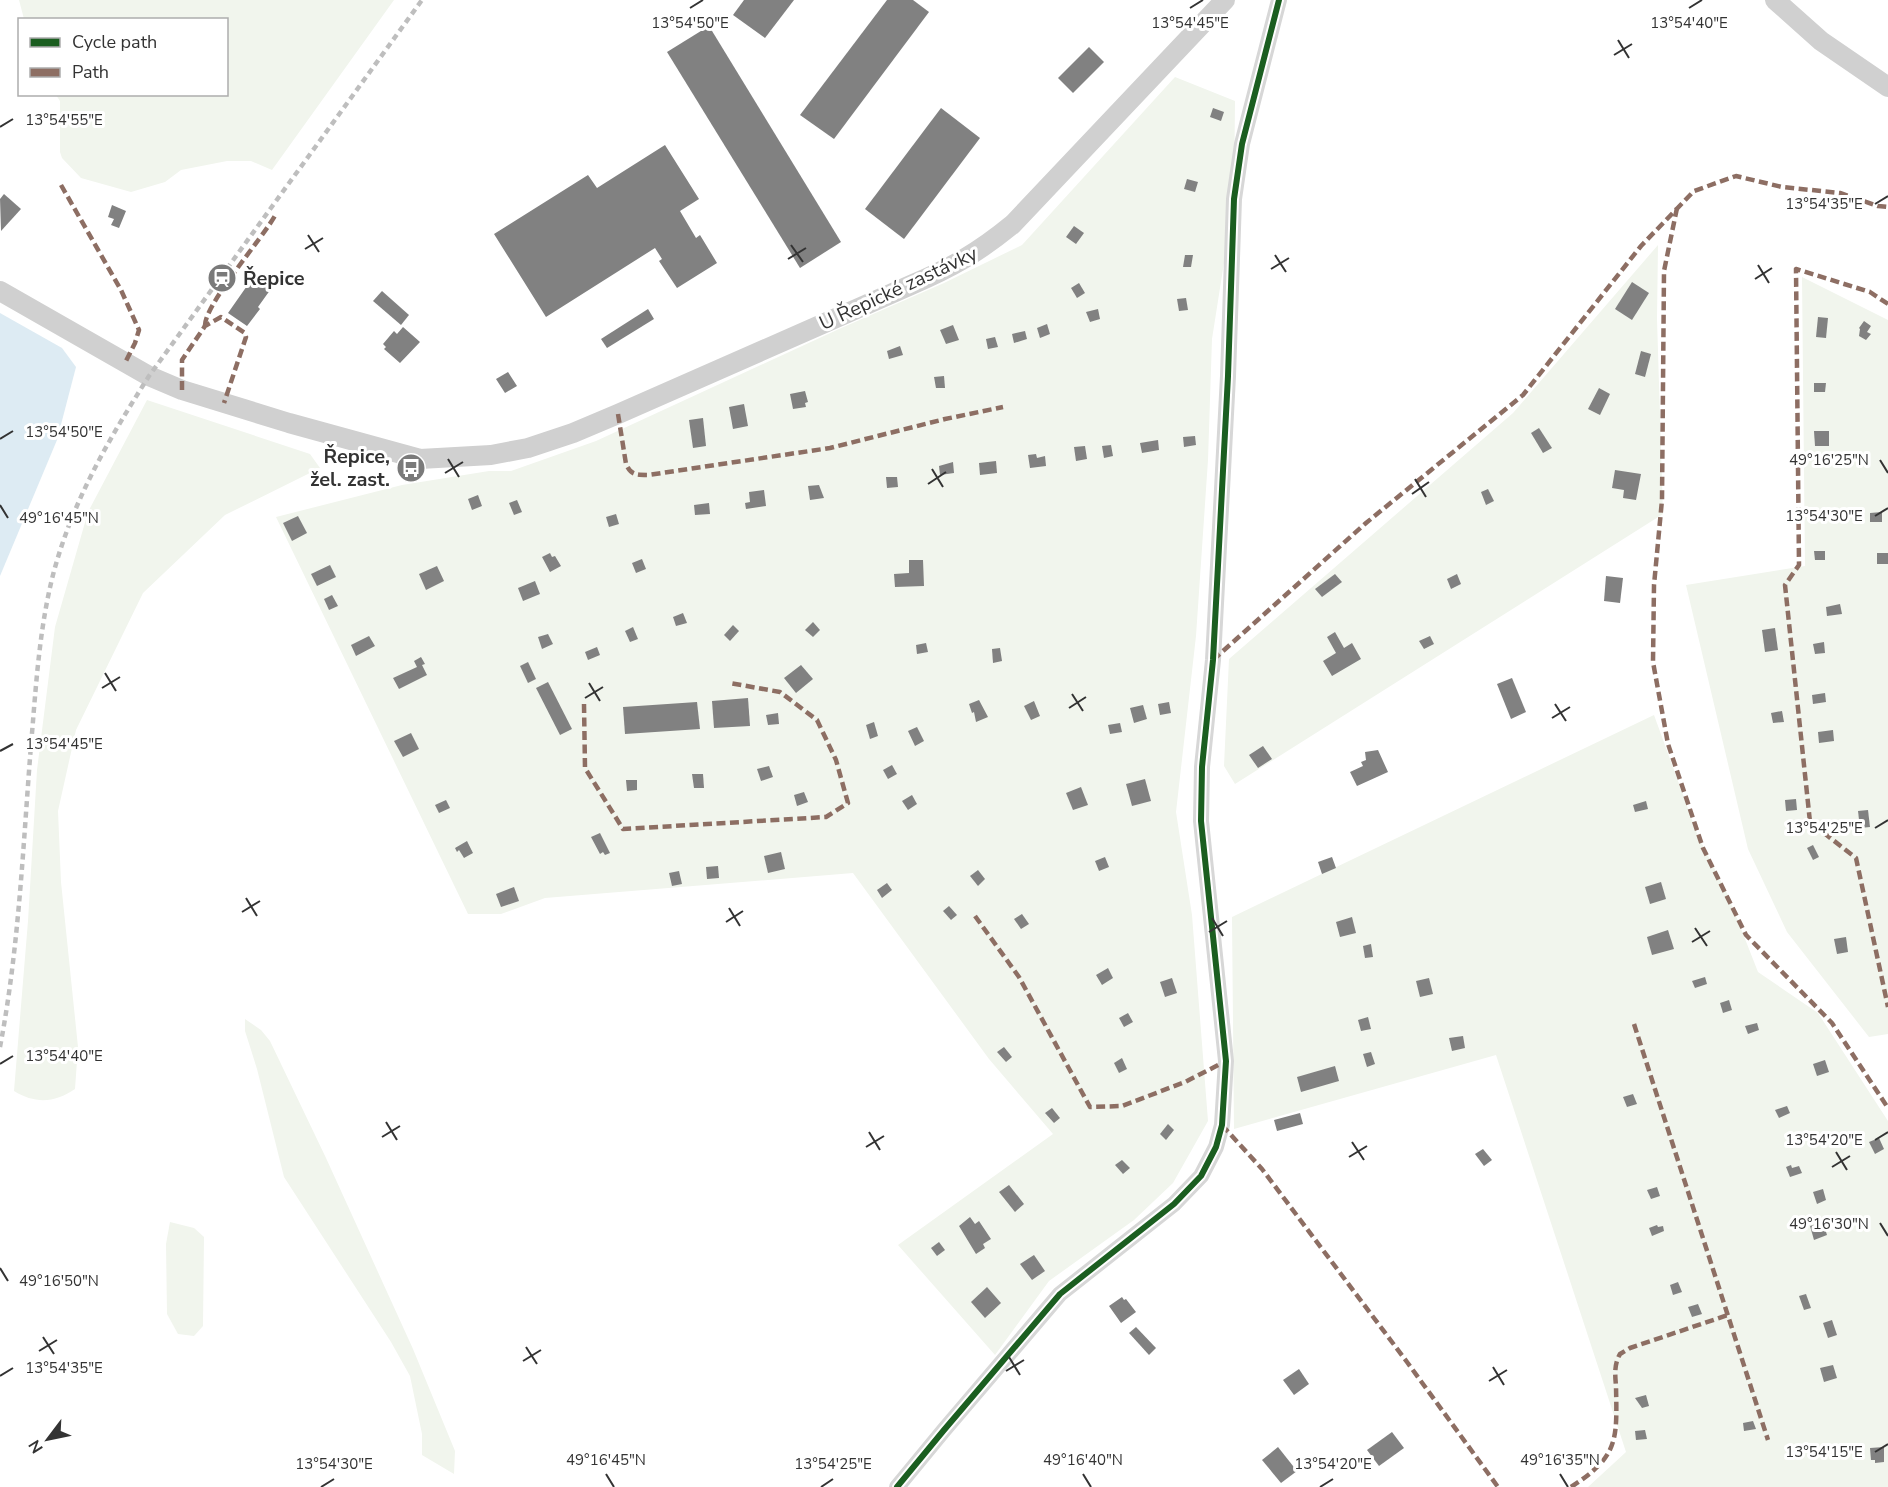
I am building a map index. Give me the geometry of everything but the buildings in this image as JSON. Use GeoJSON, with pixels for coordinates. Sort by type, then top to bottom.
{"type":"FeatureCollection","features":[{"type":"Feature","properties":{"kind":"main road","name":"U Řepické zastávky"},"geometry":{"type":"LineString","coordinates":[[0,291],[149,376],[193,394],[289,423],[420,459],[491,455],[528,448],[573,433],[618,414],[951,267],[987,245],[1013,224],[1225,0]]}},
{"type":"Feature","properties":{"kind":"main road"},"geometry":{"type":"LineString","coordinates":[[1775,0],[1821,41],[1888,87]]}},
{"type":"Feature","properties":{"kind":"street"},"geometry":{"type":"LineString","coordinates":[[897,1487],[1060,1294],[1174,1204],[1201,1176],[1216,1148],[1222,1125],[1226,1061],[1201,821],[1202,767],[1213,660],[1228,376],[1234,200],[1242,144],[1279,0]]}},
{"type":"Feature","properties":{"kind":"shaded area"},"geometry":{"type":"Polygon","coordinates":[[[19,0],[394,0],[272,170],[251,161],[227,161],[181,170],[165,182],[131,192],[81,178],[62,158],[60,101],[57,96],[228,96],[228,18],[24,18],[19,0]]]}},
{"type":"Feature","properties":{"kind":"shaded area"},"geometry":{"type":"Polygon","coordinates":[[[1175,77],[1235,101],[1234,199],[1212,339],[1208,460],[1196,636],[1176,812],[1192,915],[1208,1121],[1173,1183],[1134,1220],[1049,1281],[995,1355],[898,1245],[1053,1134],[989,1059],[853,873],[545,898],[501,914],[468,914],[276,517],[402,485],[489,471],[511,471],[596,441],[944,283],[1022,245],[1175,77]]]}},
{"type":"Feature","properties":{"kind":"shaded area"},"geometry":{"type":"Polygon","coordinates":[[[1658,245],[1657,319],[1663,514],[1235,784],[1224,766],[1229,659],[1513,413],[1658,245]]]}},
{"type":"Feature","properties":{"kind":"shaded area"},"geometry":{"type":"Polygon","coordinates":[[[1802,277],[1888,320],[1888,1034],[1869,1037],[1787,932],[1748,849],[1686,585],[1805,566],[1802,277]]]}},
{"type":"Feature","properties":{"kind":"shaded area"},"geometry":{"type":"Polygon","coordinates":[[[0,313],[62,348],[76,367],[57,440],[0,576],[0,313]]]}},
{"type":"Feature","properties":{"kind":"shaded area"},"geometry":{"type":"Polygon","coordinates":[[[147,400],[310,454],[320,468],[225,515],[143,593],[76,730],[58,811],[61,882],[78,1047],[75,1089],[60,1097],[37,1100],[14,1091],[28,921],[37,770],[55,627],[88,512],[147,400]]]}},
{"type":"Feature","properties":{"kind":"shaded area"},"geometry":{"type":"Polygon","coordinates":[[[1654,715],[1698,836],[1727,893],[1758,972],[1818,1013],[1888,1121],[1888,1487],[1588,1487],[1626,1452],[1496,1055],[1234,1129],[1232,917],[1654,715]]]}},
{"type":"Feature","properties":{"kind":"shaded area"},"geometry":{"type":"Polygon","coordinates":[[[245,1019],[261,1030],[270,1041],[326,1158],[413,1349],[455,1451],[454,1474],[422,1455],[422,1434],[410,1376],[391,1342],[284,1177],[245,1031],[245,1019]]]}},
{"type":"Feature","properties":{"kind":"shaded area"},"geometry":{"type":"Polygon","coordinates":[[[170,1222],[194,1228],[204,1237],[203,1326],[194,1336],[178,1334],[167,1314],[166,1244],[170,1222]]]}},
{"type":"Feature","properties":{"kind":"railway"},"geometry":{"type":"LineString","coordinates":[[0,1047],[16,935],[41,636],[54,571],[82,494],[120,423],[149,376],[422,0]]}},
{"type":"Feature","properties":{"kind":"marked path"},"geometry":{"type":"LineString","coordinates":[[1213,660],[1366,523],[1523,395],[1641,246],[1694,191],[1736,176],[1782,187],[1840,193],[1878,206],[1888,207]]}},
{"type":"Feature","properties":{"kind":"marked path"},"geometry":{"type":"LineString","coordinates":[[61,185],[121,290],[139,330],[125,363]]}},
{"type":"Feature","properties":{"kind":"marked path"},"geometry":{"type":"LineString","coordinates":[[1677,208],[1664,271],[1662,500],[1654,585],[1653,662],[1668,744],[1703,848],[1746,935],[1832,1023],[1888,1108]]}},
{"type":"Feature","properties":{"kind":"marked path"},"geometry":{"type":"LineString","coordinates":[[205,326],[214,303],[276,214]]}},
{"type":"Feature","properties":{"kind":"marked path"},"geometry":{"type":"LineString","coordinates":[[1888,304],[1870,292],[1796,269],[1799,565],[1785,585],[1810,822],[1856,858],[1888,1007]]}},
{"type":"Feature","properties":{"kind":"marked path"},"geometry":{"type":"LineString","coordinates":[[182,390],[182,360],[205,326],[221,317],[245,333],[246,337],[224,403]]}},
{"type":"Feature","properties":{"kind":"marked path"},"geometry":{"type":"LineString","coordinates":[[618,414],[626,464],[634,474],[648,475],[830,448],[1003,407]]}},
{"type":"Feature","properties":{"kind":"marked path"},"geometry":{"type":"LineString","coordinates":[[584,704],[585,768],[623,829],[826,817],[848,803],[836,760],[817,720],[780,692],[730,683]]}},
{"type":"Feature","properties":{"kind":"marked path"},"geometry":{"type":"LineString","coordinates":[[975,916],[1019,977],[1090,1107],[1122,1106],[1185,1082],[1226,1061]]}},
{"type":"Feature","properties":{"kind":"marked path"},"geometry":{"type":"LineString","coordinates":[[1634,1024],[1768,1440]]}},
{"type":"Feature","properties":{"kind":"marked path"},"geometry":{"type":"LineString","coordinates":[[1222,1125],[1262,1169],[1498,1487]]}},
{"type":"Feature","properties":{"kind":"marked path"},"geometry":{"type":"LineString","coordinates":[[1571,1487],[1598,1466],[1607,1456],[1612,1445],[1616,1420],[1615,1370],[1620,1354],[1630,1348],[1728,1315]]}},
{"type":"Feature","properties":{"kind":"cycle path"},"geometry":{"type":"LineString","coordinates":[[897,1487],[1060,1294],[1174,1204],[1201,1176],[1216,1147],[1222,1125],[1226,1061],[1201,821],[1202,767],[1213,660],[1228,376],[1234,199],[1242,144],[1279,0]]}},
{"type":"Feature","properties":{"kind":"place","name":"Řepice"},"geometry":{"type":"Point","coordinates":[222,278]}},
{"type":"Feature","properties":{"kind":"place","name":"Řepice, žel. zast."},"geometry":{"type":"Point","coordinates":[411,468]}}]}
